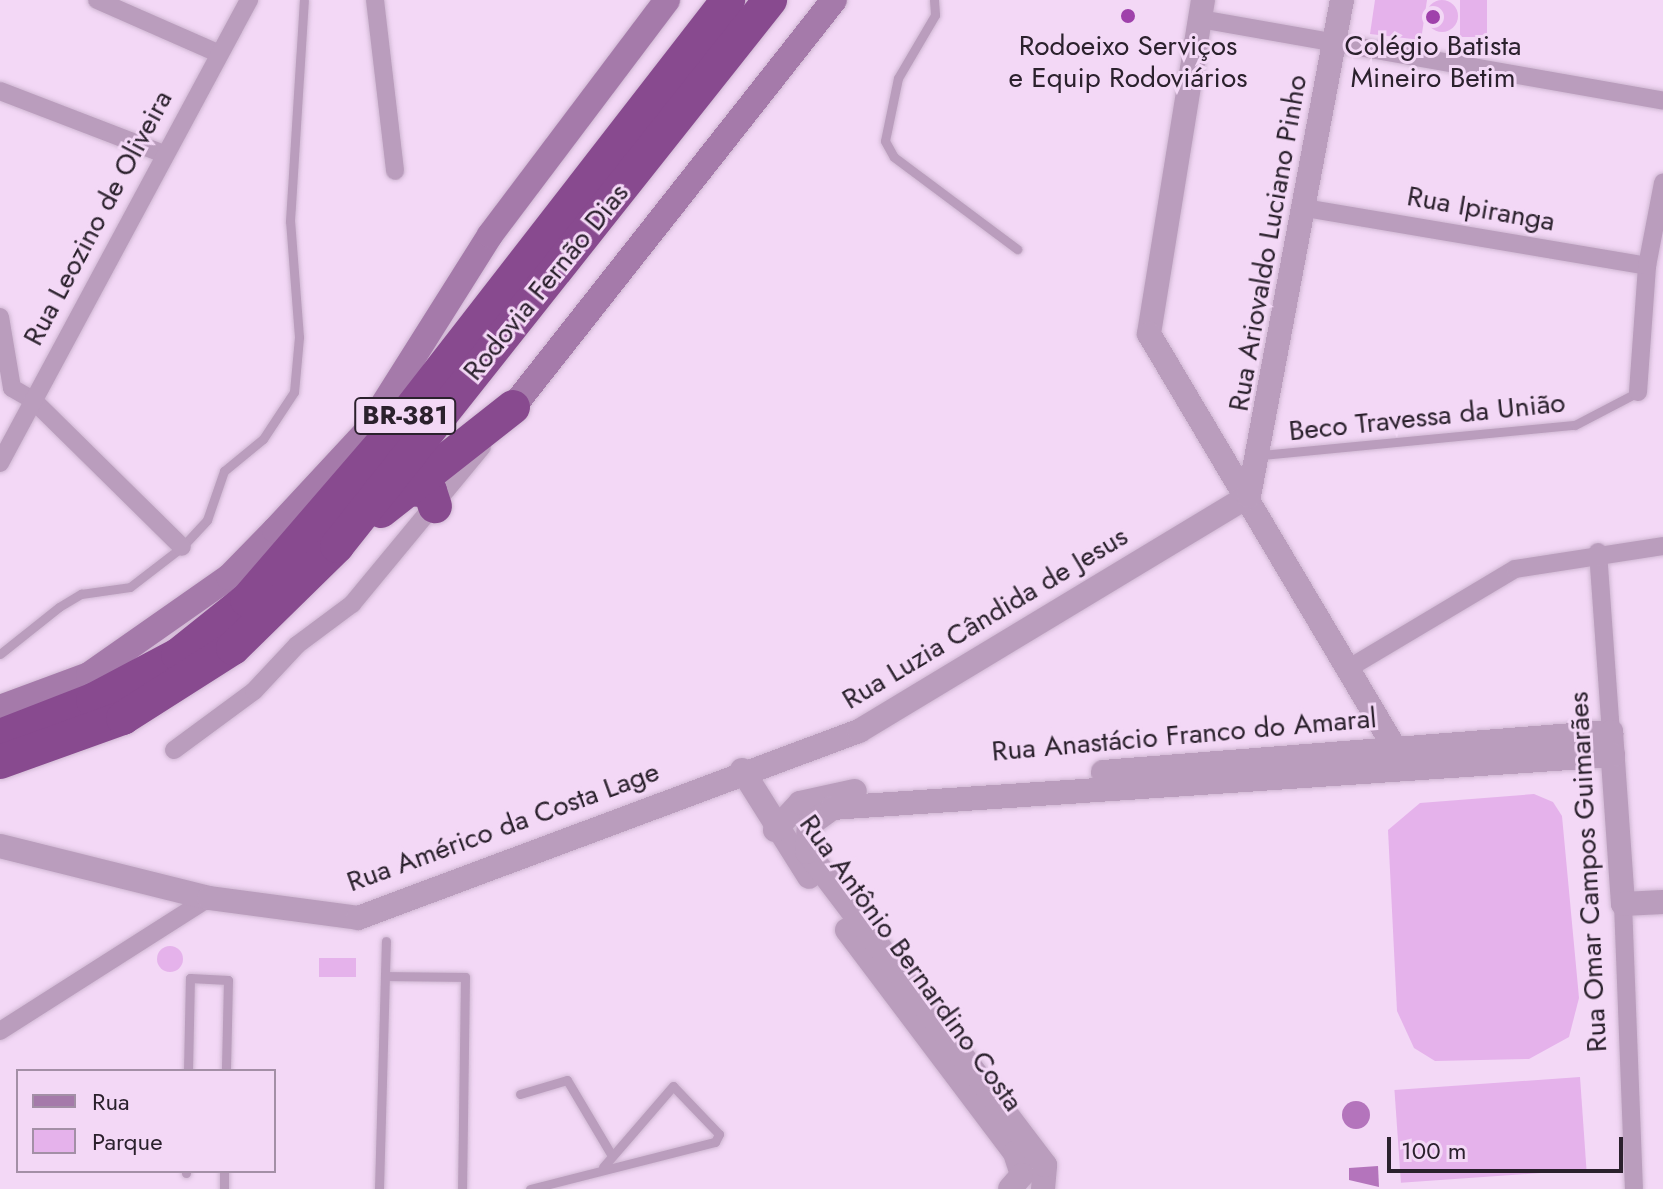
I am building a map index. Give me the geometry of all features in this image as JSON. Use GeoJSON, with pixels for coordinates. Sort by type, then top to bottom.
{"type":"FeatureCollection","features":[{"type":"Feature","properties":{"kind":"highway"},"geometry":{"type":"LineString","coordinates":[[750,8],[787,0]]}},
{"type":"Feature","properties":{"kind":"highway","name":"Rodovia Fernão Dias"},"geometry":{"type":"LineString","coordinates":[[0,736],[93,700],[178,655],[247,600],[399,424],[516,271],[750,8]]}},
{"type":"Feature","properties":{"kind":"highway","name":"Rodovia Fernão Dias"},"geometry":{"type":"LineString","coordinates":[[0,762],[123,718],[233,648],[337,546],[750,8]]}},
{"type":"Feature","properties":{"kind":"highway"},"geometry":{"type":"LineString","coordinates":[[366,432],[516,271]]}},
{"type":"Feature","properties":{"kind":"highway","name":"BR-381"},"geometry":{"type":"LineString","coordinates":[[337,546],[422,498],[513,407]]}},
{"type":"Feature","properties":{"kind":"main road","name":"Rodovia Fernão Dias"},"geometry":{"type":"LineString","coordinates":[[0,708],[89,675],[166,625],[229,577],[366,432],[446,313],[465,271],[667,0]]}},
{"type":"Feature","properties":{"kind":"main road","name":"Rodovia Fernão Dias"},"geometry":{"type":"LineString","coordinates":[[513,407],[834,0]]}},
{"type":"Feature","properties":{"kind":"street"},"geometry":{"type":"LineString","coordinates":[[97,0],[218,53]]}},
{"type":"Feature","properties":{"kind":"street","name":"Rua Leozino de Oliveira"},"geometry":{"type":"LineString","coordinates":[[0,463],[249,0]]}},
{"type":"Feature","properties":{"kind":"street"},"geometry":{"type":"LineString","coordinates":[[375,0],[395,171]]}},
{"type":"Feature","properties":{"kind":"street","name":"Rua Ariovaldo Luciano Pinho"},"geometry":{"type":"LineString","coordinates":[[1249,496],[1261,455],[1342,0]]}},
{"type":"Feature","properties":{"kind":"street"},"geometry":{"type":"LineString","coordinates":[[1400,757],[1249,496],[1149,334],[1202,10],[1335,41],[1663,101]]}},
{"type":"Feature","properties":{"kind":"street"},"geometry":{"type":"LineString","coordinates":[[0,91],[164,154]]}},
{"type":"Feature","properties":{"kind":"street"},"geometry":{"type":"LineString","coordinates":[[1638,392],[1647,266],[1663,183]]}},
{"type":"Feature","properties":{"kind":"street","name":"Rua Ipiranga"},"geometry":{"type":"LineString","coordinates":[[1305,208],[1647,266]]}},
{"type":"Feature","properties":{"kind":"street"},"geometry":{"type":"LineString","coordinates":[[0,317],[12,388],[33,400],[182,547]]}},
{"type":"Feature","properties":{"kind":"street","name":"Rua Luzia Cândida de Jesus"},"geometry":{"type":"LineString","coordinates":[[742,770],[859,731],[1249,496]]}},
{"type":"Feature","properties":{"kind":"street"},"geometry":{"type":"LineString","coordinates":[[174,750],[254,691],[297,645],[352,604],[422,498]]}},
{"type":"Feature","properties":{"kind":"street"},"geometry":{"type":"LineString","coordinates":[[1349,668],[1515,569],[1598,552],[1663,546]]}},
{"type":"Feature","properties":{"kind":"street","name":"Rua Omar Campos Guimarães"},"geometry":{"type":"LineString","coordinates":[[1598,552],[1623,904],[1634,1189]]}},
{"type":"Feature","properties":{"kind":"street","name":"Rua Anastácio Franco do Amaral"},"geometry":{"type":"LineString","coordinates":[[775,830],[820,794],[1612,744]]}},
{"type":"Feature","properties":{"kind":"street","name":"Rua Anastácio Franco do Amaral"},"geometry":{"type":"LineString","coordinates":[[807,852],[809,825],[832,808],[1400,757]]}},
{"type":"Feature","properties":{"kind":"street","name":"Rua Antônio Bernardino Costa"},"geometry":{"type":"LineString","coordinates":[[742,770],[775,830],[935,1036],[1045,1165],[1043,1189]]}},
{"type":"Feature","properties":{"kind":"street","name":"Rua Américo da Costa Lage"},"geometry":{"type":"LineString","coordinates":[[0,846],[209,898],[358,918],[742,770]]}},
{"type":"Feature","properties":{"kind":"street","name":"Rua Antônio Bernardino Costa"},"geometry":{"type":"LineString","coordinates":[[807,852],[1015,1153],[1022,1175],[1010,1189]]}},
{"type":"Feature","properties":{"kind":"street"},"geometry":{"type":"LineString","coordinates":[[0,1031],[209,898]]}},
{"type":"Feature","properties":{"kind":"street"},"geometry":{"type":"LineString","coordinates":[[1623,904],[1663,902]]}},
{"type":"Feature","properties":{"kind":"lane"},"geometry":{"type":"LineString","coordinates":[[0,654],[59,607],[81,594],[130,587],[182,547],[207,520],[224,471],[263,439],[294,392],[299,337],[290,221],[304,0]]}},
{"type":"Feature","properties":{"kind":"lane"},"geometry":{"type":"LineString","coordinates":[[934,0],[935,15],[898,78],[885,141],[894,157],[1017,249]]}},
{"type":"Feature","properties":{"kind":"lane","name":"Beco Travessa da União"},"geometry":{"type":"LineString","coordinates":[[1261,455],[1575,425],[1638,392]]}},
{"type":"Feature","properties":{"kind":"lane"},"geometry":{"type":"LineString","coordinates":[[379,1189],[386,941]]}},
{"type":"Feature","properties":{"kind":"lane"},"geometry":{"type":"LineString","coordinates":[[385,976],[465,977],[462,1189]]}},
{"type":"Feature","properties":{"kind":"lane"},"geometry":{"type":"LineString","coordinates":[[188,1069],[190,978],[228,980],[226,1069]]}},
{"type":"Feature","properties":{"kind":"lane"},"geometry":{"type":"LineString","coordinates":[[520,1094],[567,1080],[611,1154]]}},
{"type":"Feature","properties":{"kind":"lane"},"geometry":{"type":"LineString","coordinates":[[530,1189],[603,1167],[715,1142],[719,1134],[673,1086],[611,1154],[603,1167]]}},
{"type":"Feature","properties":{"kind":"green space"},"geometry":{"type":"Polygon","coordinates":[[[1375,0],[1427,0],[1421,40],[1370,34],[1375,0]]]}},
{"type":"Feature","properties":{"kind":"green space"},"geometry":{"type":"Polygon","coordinates":[[[1442,0],[1454,4],[1458,16],[1454,28],[1442,32],[1430,28],[1426,16],[1430,4],[1442,0]]]}},
{"type":"Feature","properties":{"kind":"green space"},"geometry":{"type":"Polygon","coordinates":[[[1460,0],[1487,0],[1487,37],[1460,37],[1460,0]]]}},
{"type":"Feature","properties":{"kind":"green space"},"geometry":{"type":"Polygon","coordinates":[[[1534,794],[1553,802],[1562,816],[1579,998],[1569,1037],[1529,1059],[1435,1061],[1414,1048],[1397,1011],[1388,830],[1420,803],[1534,794]]]}},
{"type":"Feature","properties":{"kind":"green space"},"geometry":{"type":"Polygon","coordinates":[[[170,946],[179,950],[183,959],[179,968],[170,972],[161,968],[157,959],[161,950],[170,946]]]}},
{"type":"Feature","properties":{"kind":"green space"},"geometry":{"type":"Polygon","coordinates":[[[319,958],[356,958],[356,977],[319,977],[319,958]]]}},
{"type":"Feature","properties":{"kind":"green space"},"geometry":{"type":"Polygon","coordinates":[[[1580,1077],[1586,1170],[1401,1183],[1394,1090],[1580,1077]]]}},
{"type":"Feature","properties":{"kind":"shaded area"},"geometry":{"type":"Polygon","coordinates":[[[1356,1101],[1366,1105],[1370,1115],[1366,1125],[1356,1129],[1346,1125],[1342,1115],[1346,1105],[1356,1101]]]}},
{"type":"Feature","properties":{"kind":"shaded area"},"geometry":{"type":"Polygon","coordinates":[[[1378,1166],[1379,1187],[1349,1180],[1349,1168],[1378,1166]]]}},
{"type":"Feature","properties":{"kind":"place","name":"Rodoeixo Serviços e Equip Rodoviários"},"geometry":{"type":"Point","coordinates":[1128,16]}},
{"type":"Feature","properties":{"kind":"place","name":"Colégio Batista Mineiro Betim"},"geometry":{"type":"Point","coordinates":[1433,17]}}]}
